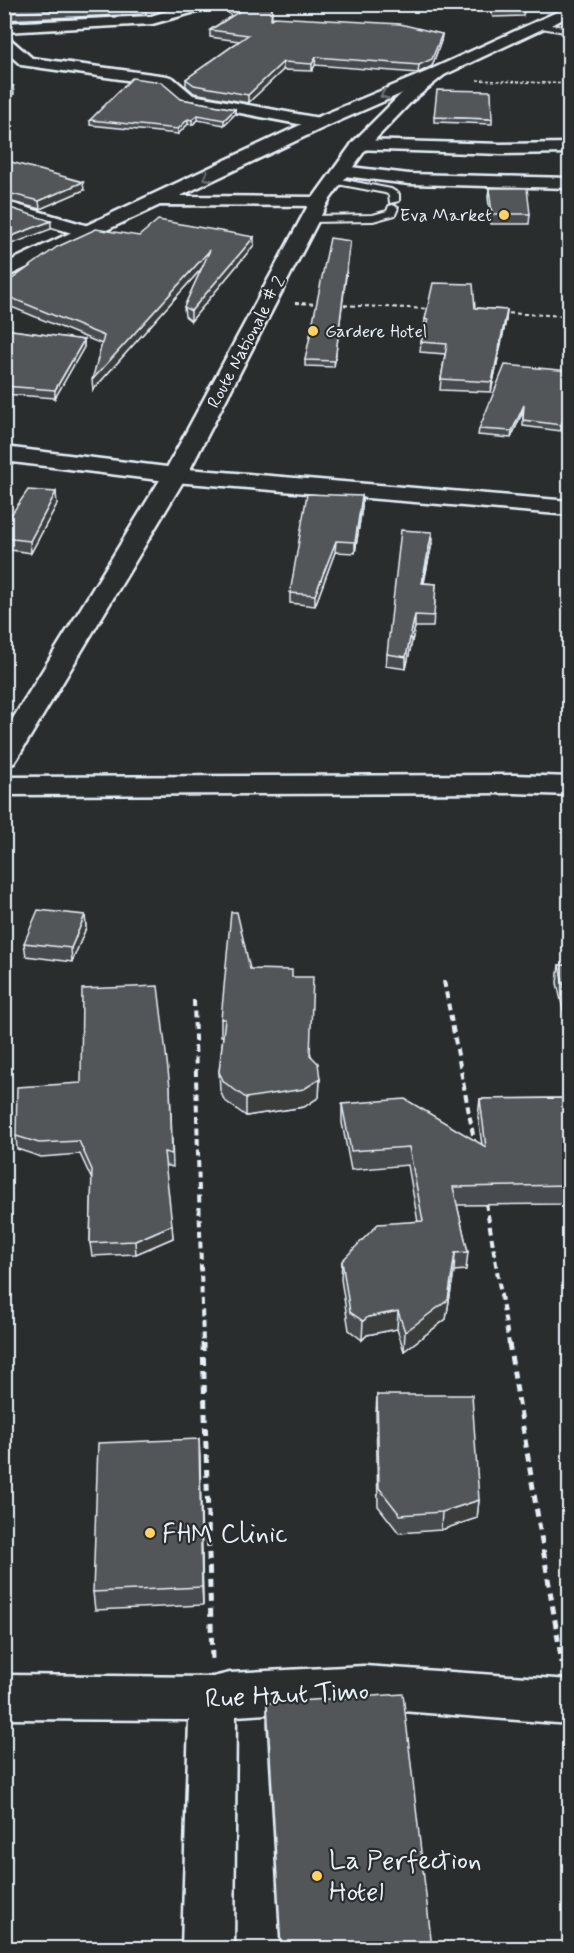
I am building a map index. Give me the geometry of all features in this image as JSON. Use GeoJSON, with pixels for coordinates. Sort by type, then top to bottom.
{"type":"FeatureCollection","features":[{"type":"Feature","properties":{"kind":"street"},"geometry":{"type":"LineString","coordinates":[[4,28],[152,20],[208,4]]}},
{"type":"Feature","properties":{"kind":"street","name":"Route Nationale # 2"},"geometry":{"type":"LineString","coordinates":[[4,758],[175,475],[315,210],[360,145],[406,98],[438,72],[570,10]]}},
{"type":"Feature","properties":{"kind":"street"},"geometry":{"type":"LineString","coordinates":[[4,41],[27,62],[167,81],[188,99],[319,123]]}},
{"type":"Feature","properties":{"kind":"street"},"geometry":{"type":"LineString","coordinates":[[4,272],[319,123],[438,72]]}},
{"type":"Feature","properties":{"kind":"street"},"geometry":{"type":"LineString","coordinates":[[360,145],[501,149],[570,147]]}},
{"type":"Feature","properties":{"kind":"street"},"geometry":{"type":"LineString","coordinates":[[338,176],[411,173],[570,177]]}},
{"type":"Feature","properties":{"kind":"street"},"geometry":{"type":"LineString","coordinates":[[394,175],[409,179],[570,183]]}},
{"type":"Feature","properties":{"kind":"street"},"geometry":{"type":"LineString","coordinates":[[158,201],[315,210]]}},
{"type":"Feature","properties":{"kind":"street"},"geometry":{"type":"LineString","coordinates":[[4,206],[88,232]]}},
{"type":"Feature","properties":{"kind":"street"},"geometry":{"type":"LineString","coordinates":[[4,454],[175,475],[570,507]]}},
{"type":"Feature","properties":{"kind":"street"},"geometry":{"type":"LineString","coordinates":[[4,786],[514,784],[570,786]]}},
{"type":"Feature","properties":{"kind":"street","name":"Rue Haut Timo"},"geometry":{"type":"LineString","coordinates":[[4,1697],[213,1699],[230,1695],[364,1687],[569,1702]]}},
{"type":"Feature","properties":{"kind":"street"},"geometry":{"type":"LineString","coordinates":[[208,1948],[213,1699]]}},
{"type":"Feature","properties":{"kind":"lane"},"geometry":{"type":"LineString","coordinates":[[539,25],[570,31]]}},
{"type":"Feature","properties":{"kind":"lane"},"geometry":{"type":"LineString","coordinates":[[315,210],[373,218],[392,213],[394,194],[338,176]]}},
{"type":"Feature","properties":{"kind":"path"},"geometry":{"type":"LineString","coordinates":[[438,72],[478,80],[570,84]]}},
{"type":"Feature","properties":{"kind":"path"},"geometry":{"type":"LineString","coordinates":[[268,301],[326,304]]}},
{"type":"Feature","properties":{"kind":"path"},"geometry":{"type":"LineString","coordinates":[[337,305],[442,310]]}},
{"type":"Feature","properties":{"kind":"path"},"geometry":{"type":"LineString","coordinates":[[500,313],[570,316]]}},
{"type":"Feature","properties":{"kind":"path"},"geometry":{"type":"LineString","coordinates":[[444,981],[476,1149]]}},
{"type":"Feature","properties":{"kind":"path"},"geometry":{"type":"LineString","coordinates":[[194,1000],[213,1699]]}},
{"type":"Feature","properties":{"kind":"path"},"geometry":{"type":"LineString","coordinates":[[485,1194],[569,1702]]}},
{"type":"Feature","properties":{"kind":"building"},"geometry":{"type":"Polygon","coordinates":[[[4,4],[145,4],[145,7],[4,13],[4,4]]]}},
{"type":"Feature","properties":{"kind":"building"},"geometry":{"type":"Polygon","coordinates":[[[227,4],[272,4],[271,19],[274,17],[400,24],[442,34],[432,59],[419,65],[316,57],[312,64],[283,62],[248,95],[194,85],[186,79],[248,35],[210,30],[243,9],[231,9],[227,4]]]}},
{"type":"Feature","properties":{"kind":"building"},"geometry":{"type":"Polygon","coordinates":[[[491,4],[521,4],[524,9],[494,10],[491,4]]]}},
{"type":"Feature","properties":{"kind":"building"},"geometry":{"type":"Polygon","coordinates":[[[132,78],[161,82],[181,99],[235,109],[224,120],[198,115],[192,120],[188,119],[178,129],[90,120],[132,78]]]}},
{"type":"Feature","properties":{"kind":"building"},"geometry":{"type":"Polygon","coordinates":[[[4,84],[13,86],[4,90],[4,84]]]}},
{"type":"Feature","properties":{"kind":"building"},"geometry":{"type":"Polygon","coordinates":[[[437,90],[491,91],[492,119],[434,117],[437,90]]]}},
{"type":"Feature","properties":{"kind":"building"},"geometry":{"type":"Polygon","coordinates":[[[4,160],[83,182],[39,201],[4,192],[4,160]]]}},
{"type":"Feature","properties":{"kind":"building"},"geometry":{"type":"Polygon","coordinates":[[[489,188],[527,188],[530,214],[492,214],[489,188]]]}},
{"type":"Feature","properties":{"kind":"building"},"geometry":{"type":"Polygon","coordinates":[[[4,206],[51,221],[4,239],[4,206]]]}},
{"type":"Feature","properties":{"kind":"building"},"geometry":{"type":"Polygon","coordinates":[[[158,220],[254,237],[191,311],[184,307],[210,250],[92,380],[104,336],[4,295],[4,285],[57,247],[96,229],[139,236],[158,220]]]}},
{"type":"Feature","properties":{"kind":"building"},"geometry":{"type":"Polygon","coordinates":[[[330,238],[350,241],[335,361],[305,360],[330,238]]]}},
{"type":"Feature","properties":{"kind":"building"},"geometry":{"type":"Polygon","coordinates":[[[433,283],[473,284],[475,308],[507,310],[492,382],[441,379],[447,344],[421,342],[428,320],[425,319],[433,283]]]}},
{"type":"Feature","properties":{"kind":"building"},"geometry":{"type":"Polygon","coordinates":[[[4,329],[84,340],[55,390],[4,386],[4,329]]]}},
{"type":"Feature","properties":{"kind":"building"},"geometry":{"type":"Polygon","coordinates":[[[505,365],[570,371],[570,402],[561,425],[523,420],[524,405],[512,431],[479,429],[505,365]]]}},
{"type":"Feature","properties":{"kind":"building"},"geometry":{"type":"Polygon","coordinates":[[[28,490],[56,492],[30,541],[4,538],[4,525],[28,490]]]}},
{"type":"Feature","properties":{"kind":"building"},"geometry":{"type":"Polygon","coordinates":[[[307,494],[362,496],[355,542],[336,541],[315,595],[290,593],[307,494]]]}},
{"type":"Feature","properties":{"kind":"building"},"geometry":{"type":"Polygon","coordinates":[[[401,530],[432,532],[422,583],[436,584],[434,616],[415,615],[406,657],[387,654],[401,530]]]}},
{"type":"Feature","properties":{"kind":"building"},"geometry":{"type":"Polygon","coordinates":[[[38,910],[85,915],[71,948],[24,943],[38,910]]]}},
{"type":"Feature","properties":{"kind":"building"},"geometry":{"type":"Polygon","coordinates":[[[231,912],[237,912],[250,969],[292,970],[292,977],[313,977],[310,1055],[318,1063],[320,1079],[304,1089],[246,1098],[224,1082],[219,1072],[225,1019],[221,1019],[231,912]]]}},
{"type":"Feature","properties":{"kind":"building"},"geometry":{"type":"Polygon","coordinates":[[[559,965],[570,965],[570,1013],[559,965]]]}},
{"type":"Feature","properties":{"kind":"building"},"geometry":{"type":"Polygon","coordinates":[[[158,986],[170,1087],[172,1154],[164,1152],[172,1225],[135,1241],[90,1243],[92,1170],[79,1141],[39,1143],[16,1136],[17,1087],[81,1083],[82,989],[158,986]]]}},
{"type":"Feature","properties":{"kind":"building"},"geometry":{"type":"Polygon","coordinates":[[[570,1098],[570,1185],[453,1187],[468,1252],[455,1253],[448,1300],[405,1332],[398,1311],[368,1317],[363,1321],[350,1312],[342,1261],[378,1224],[423,1221],[409,1147],[351,1151],[342,1104],[405,1099],[486,1147],[480,1099],[570,1098]]]}},
{"type":"Feature","properties":{"kind":"building"},"geometry":{"type":"Polygon","coordinates":[[[377,1395],[472,1395],[479,1500],[442,1512],[400,1515],[379,1488],[377,1395]]]}},
{"type":"Feature","properties":{"kind":"building","name":"FHM Clinic"},"geometry":{"type":"Polygon","coordinates":[[[199,1439],[202,1587],[93,1592],[98,1443],[199,1439]]]}},
{"type":"Feature","properties":{"kind":"building"},"geometry":{"type":"Polygon","coordinates":[[[403,1694],[432,1948],[281,1948],[267,1703],[403,1694]]]}},
{"type":"Feature","properties":{"kind":"place","name":"Eva Market"},"geometry":{"type":"Point","coordinates":[504,215]}},
{"type":"Feature","properties":{"kind":"place","name":"Gardere Hotel"},"geometry":{"type":"Point","coordinates":[313,331]}},
{"type":"Feature","properties":{"kind":"place","name":"FHM Clinic"},"geometry":{"type":"Point","coordinates":[150,1533]}},
{"type":"Feature","properties":{"kind":"place","name":"La Perfection Hotel"},"geometry":{"type":"Point","coordinates":[317,1876]}}]}
